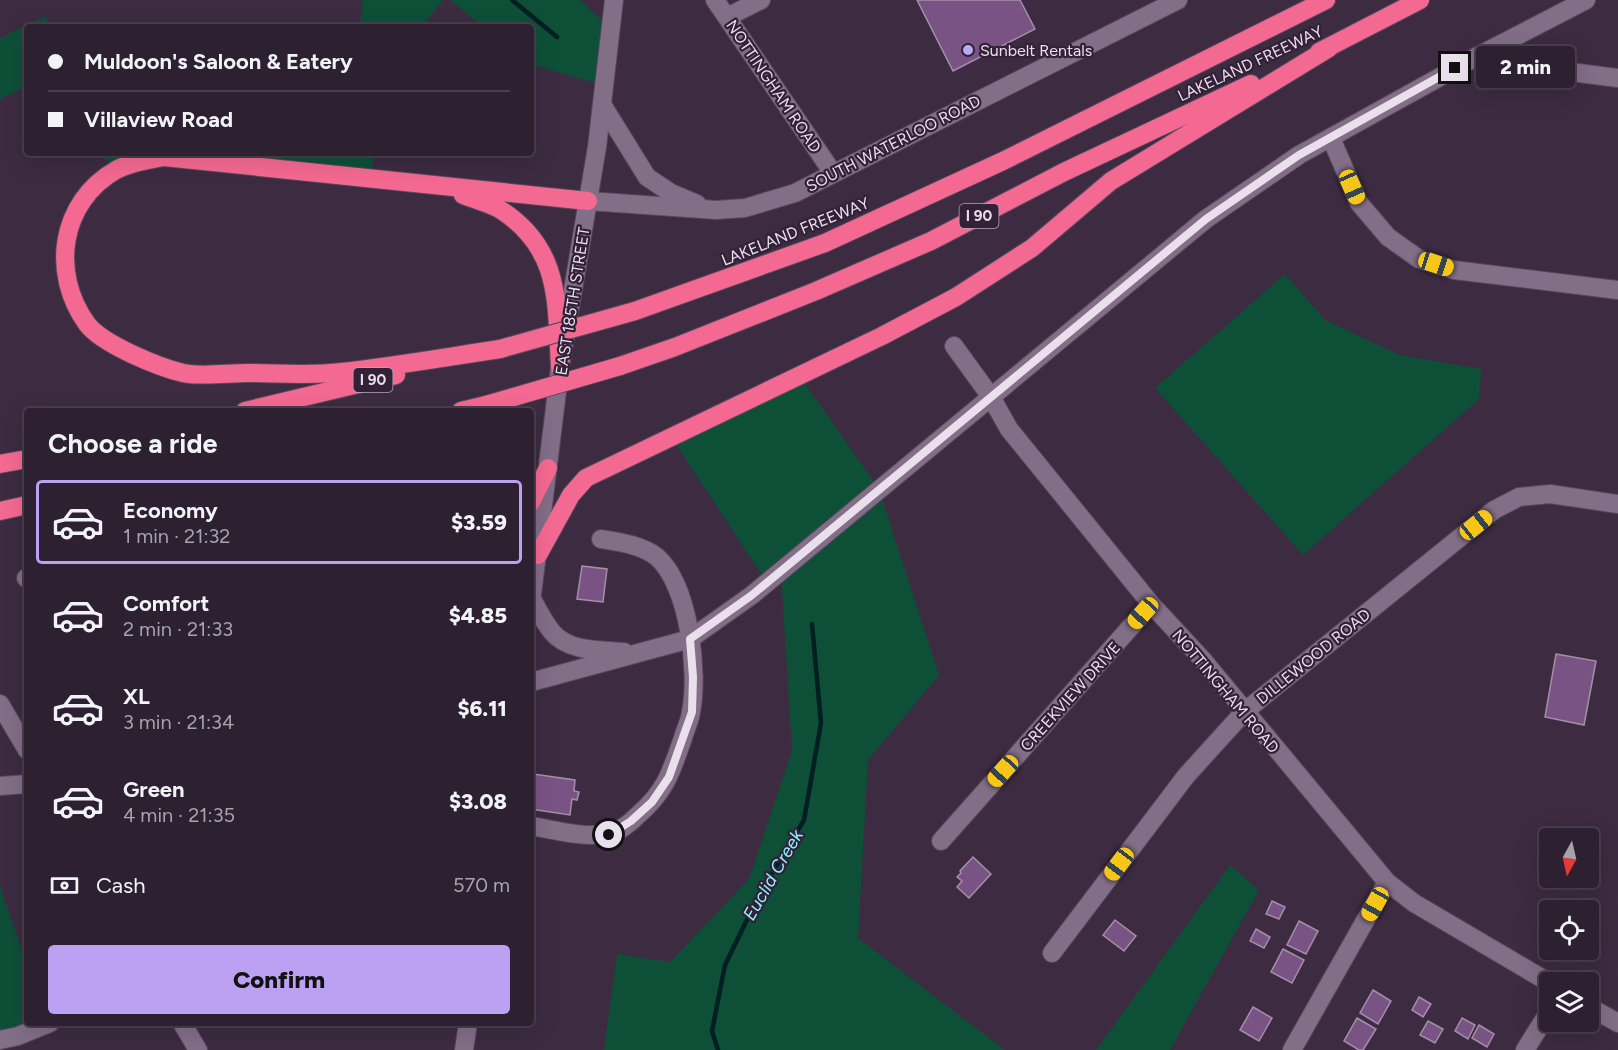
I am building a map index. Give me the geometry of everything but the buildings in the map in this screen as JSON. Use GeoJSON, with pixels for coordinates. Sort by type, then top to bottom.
{"type":"FeatureCollection","features":[{"type":"Feature","properties":{"kind":"highway","name":"LAKELAND FREEWAY"},"geometry":{"type":"LineString","coordinates":[[257,408],[500,349],[635,311],[802,251],[856,229],[1003,161],[1326,0]]}},
{"type":"Feature","properties":{"kind":"highway","name":"LAKELAND FREEWAY"},"geometry":{"type":"LineString","coordinates":[[478,408],[620,366],[675,347],[794,300],[931,241],[1064,172],[1329,48],[1420,0]]}},
{"type":"Feature","properties":{"kind":"highway"},"geometry":{"type":"LineString","coordinates":[[538,555],[572,495],[586,478],[882,336],[956,297],[1032,248],[1111,181],[1329,48]]}},
{"type":"Feature","properties":{"kind":"highway"},"geometry":{"type":"LineString","coordinates":[[500,349],[340,372],[185,374],[139,357],[110,341],[88,325],[74,302],[66,274],[64,246],[74,214],[86,196],[99,183],[116,170],[137,161],[164,157],[588,201]]}},
{"type":"Feature","properties":{"kind":"highway"},"geometry":{"type":"LineString","coordinates":[[438,186],[500,209],[525,229],[540,249],[549,266],[556,290],[560,367]]}},
{"type":"Feature","properties":{"kind":"highway"},"geometry":{"type":"LineString","coordinates":[[0,464],[24,460]]}},
{"type":"Feature","properties":{"kind":"highway"},"geometry":{"type":"LineString","coordinates":[[534,496],[548,468]]}},
{"type":"Feature","properties":{"kind":"highway"},"geometry":{"type":"LineString","coordinates":[[0,511],[24,506]]}},
{"type":"Feature","properties":{"kind":"street","name":"EAST 185TH STREET"},"geometry":{"type":"LineString","coordinates":[[534,581],[560,367],[603,106],[614,0]]}},
{"type":"Feature","properties":{"kind":"street","name":"NOTTINGHAM ROAD"},"geometry":{"type":"LineString","coordinates":[[715,0],[833,173]]}},
{"type":"Feature","properties":{"kind":"street"},"geometry":{"type":"LineString","coordinates":[[727,17],[761,0]]}},
{"type":"Feature","properties":{"kind":"street","name":"SOUTH WATERLOO ROAD"},"geometry":{"type":"LineString","coordinates":[[588,201],[716,210],[745,208],[795,193],[1178,0]]}},
{"type":"Feature","properties":{"kind":"street"},"geometry":{"type":"LineString","coordinates":[[534,681],[690,639],[752,595],[1206,219],[1299,155],[1476,57],[1586,0]]}},
{"type":"Feature","properties":{"kind":"street"},"geometry":{"type":"LineString","coordinates":[[1476,57],[1618,78]]}},
{"type":"Feature","properties":{"kind":"street"},"geometry":{"type":"LineString","coordinates":[[603,106],[647,177],[685,200],[716,210]]}},
{"type":"Feature","properties":{"kind":"street"},"geometry":{"type":"LineString","coordinates":[[1331,138],[1359,203],[1388,237],[1419,259],[1454,270],[1618,290]]}},
{"type":"Feature","properties":{"kind":"street","name":"NOTTINGHAM ROAD"},"geometry":{"type":"LineString","coordinates":[[954,346],[990,397],[1008,429],[1151,604],[1202,659],[1387,882],[1414,903],[1539,977]]}},
{"type":"Feature","properties":{"kind":"street","name":"DILLEWOOD ROAD"},"geometry":{"type":"LineString","coordinates":[[1052,953],[1186,776],[1244,712],[1494,510],[1519,496],[1550,494],[1618,504]]}},
{"type":"Feature","properties":{"kind":"street"},"geometry":{"type":"LineString","coordinates":[[534,826],[582,834],[609,835],[631,821],[652,802],[669,777],[692,712],[693,677],[690,639],[683,602],[675,582],[657,557],[633,545],[601,539]]}},
{"type":"Feature","properties":{"kind":"street","name":"CREEKVIEW DRIVE"},"geometry":{"type":"LineString","coordinates":[[941,841],[1151,604]]}},
{"type":"Feature","properties":{"kind":"street"},"geometry":{"type":"LineString","coordinates":[[534,605],[553,633],[565,643],[583,648],[638,653]]}},
{"type":"Feature","properties":{"kind":"street"},"geometry":{"type":"LineString","coordinates":[[0,704],[24,745]]}},
{"type":"Feature","properties":{"kind":"street"},"geometry":{"type":"LineString","coordinates":[[0,786],[24,784]]}},
{"type":"Feature","properties":{"kind":"street"},"geometry":{"type":"LineString","coordinates":[[1292,1050],[1387,882]]}},
{"type":"Feature","properties":{"kind":"street"},"geometry":{"type":"LineString","coordinates":[[1599,1012],[1618,1023]]}},
{"type":"Feature","properties":{"kind":"street"},"geometry":{"type":"LineString","coordinates":[[0,1040],[18,1036],[43,1026]]}},
{"type":"Feature","properties":{"kind":"street"},"geometry":{"type":"LineString","coordinates":[[184,1026],[198,1050]]}},
{"type":"Feature","properties":{"kind":"street"},"geometry":{"type":"LineString","coordinates":[[464,1050],[468,1026]]}},
{"type":"Feature","properties":{"kind":"street"},"geometry":{"type":"LineString","coordinates":[[1525,1050],[1539,1028]]}},
{"type":"Feature","properties":{"kind":"green space"},"geometry":{"type":"Polygon","coordinates":[[[361,0],[443,0],[424,24],[360,24],[363,3],[361,0]]]}},
{"type":"Feature","properties":{"kind":"green space"},"geometry":{"type":"Polygon","coordinates":[[[450,0],[580,0],[611,29],[605,86],[534,65],[534,24],[479,24],[450,0]]]}},
{"type":"Feature","properties":{"kind":"green space"},"geometry":{"type":"Polygon","coordinates":[[[45,16],[49,24],[29,24],[45,16]]]}},
{"type":"Feature","properties":{"kind":"green space"},"geometry":{"type":"Polygon","coordinates":[[[24,26],[24,87],[0,99],[0,38],[24,26]]]}},
{"type":"Feature","properties":{"kind":"green space"},"geometry":{"type":"Polygon","coordinates":[[[102,156],[374,156],[371,179],[164,157],[116,170],[102,156]]]}},
{"type":"Feature","properties":{"kind":"green space"},"geometry":{"type":"Polygon","coordinates":[[[1285,274],[1325,320],[1400,355],[1481,369],[1479,399],[1303,555],[1155,388],[1285,274]]]}},
{"type":"Feature","properties":{"kind":"green space"},"geometry":{"type":"Polygon","coordinates":[[[799,375],[879,489],[939,675],[868,760],[858,938],[1005,1050],[604,1050],[617,954],[670,962],[749,879],[792,751],[781,572],[767,583],[671,437],[799,375]]]}},
{"type":"Feature","properties":{"kind":"green space"},"geometry":{"type":"Polygon","coordinates":[[[1230,865],[1259,890],[1170,1050],[1096,1050],[1230,865]]]}},
{"type":"Feature","properties":{"kind":"green space"},"geometry":{"type":"Polygon","coordinates":[[[0,886],[24,957],[24,1025],[0,1040],[0,886]]]}},
{"type":"Feature","properties":{"kind":"waterway","name":"Euclid Creek"},"geometry":{"type":"LineString","coordinates":[[512,0],[557,37]]}},
{"type":"Feature","properties":{"kind":"waterway","name":"Euclid Creek"},"geometry":{"type":"LineString","coordinates":[[718,1050],[712,1031],[725,965],[759,895],[804,820],[821,723],[812,624]]}},
{"type":"Feature","properties":{"kind":"place","name":"Sunbelt Rentals"},"geometry":{"type":"Point","coordinates":[968,50]}},
{"type":"Feature","properties":{"kind":"route"},"geometry":{"type":"LineString","coordinates":[[609,835],[631,821],[652,802],[669,777],[692,712],[693,677],[690,639],[752,595],[1206,219],[1299,155],[1455,68]]}}]}
